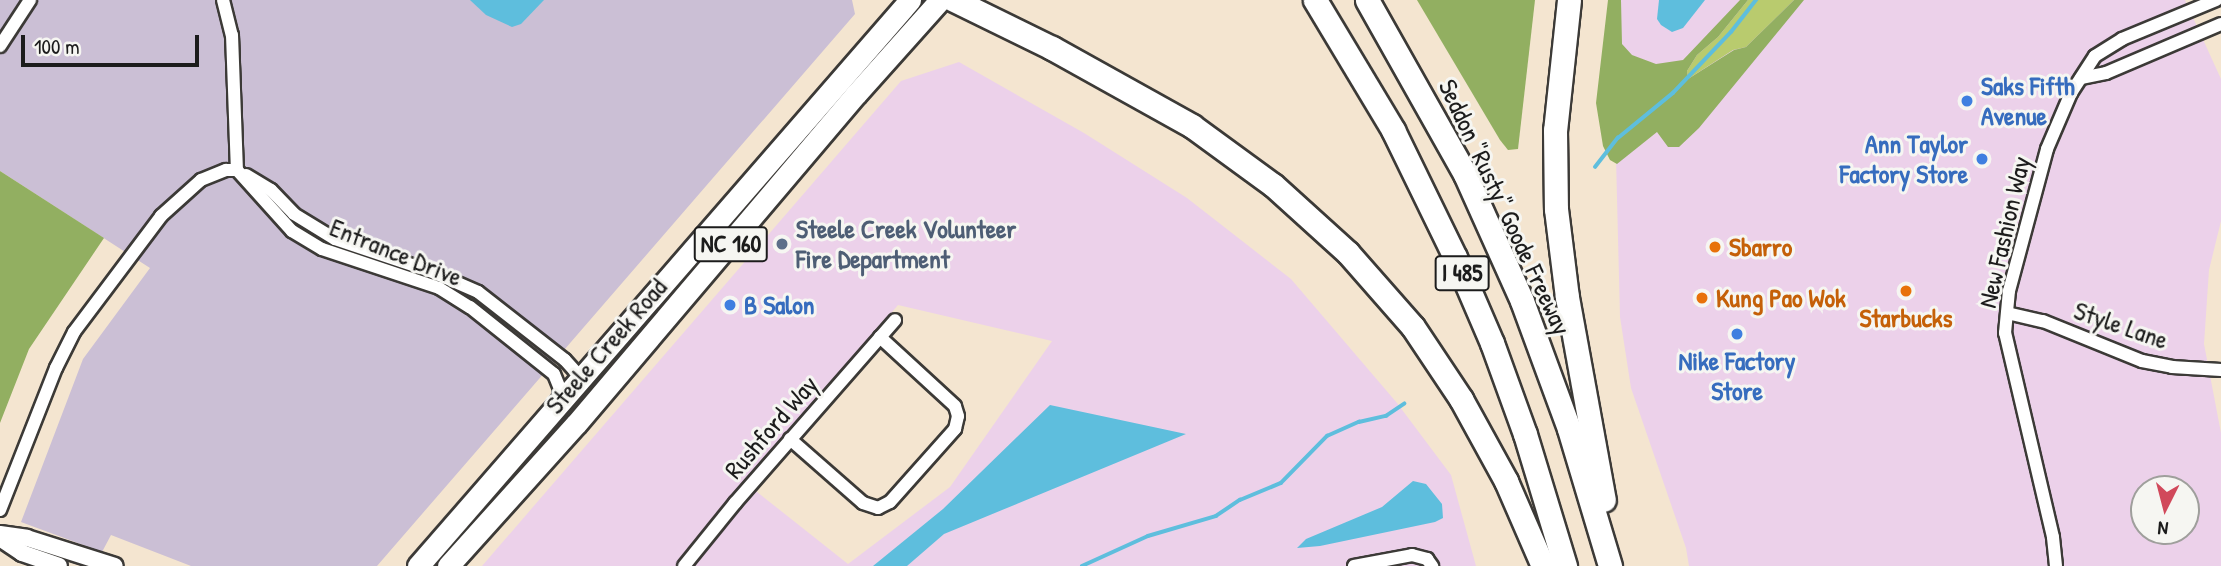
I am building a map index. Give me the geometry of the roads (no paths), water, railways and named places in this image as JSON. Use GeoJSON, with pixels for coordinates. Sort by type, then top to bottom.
{"type":"FeatureCollection","features":[{"type":"Feature","properties":{"kind":"highway"},"geometry":{"type":"LineString","coordinates":[[954,0],[1052,48],[1192,125],[1281,191],[1348,253],[1413,327],[1461,399],[1506,481],[1543,566]]}},
{"type":"Feature","properties":{"kind":"highway","name":"I 485"},"geometry":{"type":"LineString","coordinates":[[1315,0],[1392,130],[1455,257],[1492,343],[1525,434],[1565,566]]}},
{"type":"Feature","properties":{"kind":"highway","name":"Seddon \"Rusty\" Goode Freeway"},"geometry":{"type":"LineString","coordinates":[[1367,0],[1465,174],[1522,301],[1569,429],[1612,566]]}},
{"type":"Feature","properties":{"kind":"highway"},"geometry":{"type":"LineString","coordinates":[[1569,0],[1556,130],[1556,209],[1567,296],[1612,566]]}},
{"type":"Feature","properties":{"kind":"main road","name":"Steele Creek Road"},"geometry":{"type":"LineString","coordinates":[[418,566],[910,0]]}},
{"type":"Feature","properties":{"kind":"main road","name":"Steele Creek Road"},"geometry":{"type":"LineString","coordinates":[[447,566],[603,391],[856,94],[940,0]]}},
{"type":"Feature","properties":{"kind":"main road"},"geometry":{"type":"LineString","coordinates":[[603,391],[599,385],[601,377],[638,332],[702,239]]}},
{"type":"Feature","properties":{"kind":"main road"},"geometry":{"type":"LineString","coordinates":[[485,523],[545,438],[579,400],[583,390],[582,378]]}},
{"type":"Feature","properties":{"kind":"street"},"geometry":{"type":"LineString","coordinates":[[0,46],[30,0]]}},
{"type":"Feature","properties":{"kind":"street"},"geometry":{"type":"LineString","coordinates":[[0,510],[56,368],[74,332],[146,234],[168,209],[201,180],[226,170],[237,170],[232,35],[223,0]]}},
{"type":"Feature","properties":{"kind":"street"},"geometry":{"type":"LineString","coordinates":[[2081,78],[2106,72],[2221,25],[2211,1]]}},
{"type":"Feature","properties":{"kind":"street","name":"New Fashion Way"},"geometry":{"type":"LineString","coordinates":[[2056,566],[2053,537],[2005,332],[2009,292],[2048,149],[2064,107],[2095,56],[2111,45],[2211,1]]}},
{"type":"Feature","properties":{"kind":"street","name":"Entrance Drive"},"geometry":{"type":"LineString","coordinates":[[237,170],[260,182],[294,214],[335,239],[430,271],[478,292],[565,360],[582,378]]}},
{"type":"Feature","properties":{"kind":"street","name":"Entrance Drive"},"geometry":{"type":"LineString","coordinates":[[237,170],[292,231],[340,256],[439,288],[508,335],[554,374],[560,390],[557,406]]}},
{"type":"Feature","properties":{"kind":"street","name":"Style Lane"},"geometry":{"type":"LineString","coordinates":[[2007,313],[2036,319],[2142,361],[2172,367],[2221,370]]}},
{"type":"Feature","properties":{"kind":"street","name":"Rushford Way"},"geometry":{"type":"LineString","coordinates":[[684,566],[790,439],[895,320]]}},
{"type":"Feature","properties":{"kind":"street"},"geometry":{"type":"LineString","coordinates":[[790,439],[863,503],[878,508],[890,502],[955,429],[958,416],[955,406],[880,337]]}},
{"type":"Feature","properties":{"kind":"street"},"geometry":{"type":"LineString","coordinates":[[0,536],[22,553],[59,566]]}},
{"type":"Feature","properties":{"kind":"street"},"geometry":{"type":"LineString","coordinates":[[0,536],[27,538],[115,566]]}},
{"type":"Feature","properties":{"kind":"street"},"geometry":{"type":"LineString","coordinates":[[1354,566],[1412,555],[1427,559],[1432,566]]}},
{"type":"Feature","properties":{"kind":"water"},"geometry":{"type":"Polygon","coordinates":[[[470,0],[544,0],[521,24],[512,27],[486,15],[470,0]]]}},
{"type":"Feature","properties":{"kind":"water"},"geometry":{"type":"Polygon","coordinates":[[[1659,0],[1705,0],[1683,28],[1672,32],[1657,19],[1659,0]]]}},
{"type":"Feature","properties":{"kind":"water"},"geometry":{"type":"Polygon","coordinates":[[[1050,405],[1186,434],[944,534],[907,566],[873,566],[943,509],[1050,405]]]}},
{"type":"Feature","properties":{"kind":"water"},"geometry":{"type":"Polygon","coordinates":[[[1413,481],[1426,484],[1442,504],[1443,518],[1435,522],[1320,546],[1297,548],[1306,539],[1382,507],[1413,481]]]}},
{"type":"Feature","properties":{"kind":"waterway"},"geometry":{"type":"LineString","coordinates":[[1595,167],[1618,138],[1673,93],[1731,32],[1756,0]]}},
{"type":"Feature","properties":{"kind":"waterway"},"geometry":{"type":"LineString","coordinates":[[1082,566],[1148,536],[1216,516],[1240,500],[1281,483],[1327,436],[1359,422],[1386,416],[1404,404]]}},
{"type":"Feature","properties":{"kind":"place","name":"Saks Fifth Avenue"},"geometry":{"type":"Point","coordinates":[1967,101]}},
{"type":"Feature","properties":{"kind":"place","name":"Ann Taylor Factory Store"},"geometry":{"type":"Point","coordinates":[1982,159]}},
{"type":"Feature","properties":{"kind":"place","name":"Steele Creek Volunteer Fire Department"},"geometry":{"type":"Point","coordinates":[782,244]}},
{"type":"Feature","properties":{"kind":"place","name":"Sbarro"},"geometry":{"type":"Point","coordinates":[1715,247]}},
{"type":"Feature","properties":{"kind":"place","name":"Starbucks"},"geometry":{"type":"Point","coordinates":[1906,291]}},
{"type":"Feature","properties":{"kind":"place","name":"Kung Pao Wok"},"geometry":{"type":"Point","coordinates":[1702,298]}},
{"type":"Feature","properties":{"kind":"place","name":"B Salon"},"geometry":{"type":"Point","coordinates":[730,305]}},
{"type":"Feature","properties":{"kind":"place","name":"Nike Factory Store"},"geometry":{"type":"Point","coordinates":[1737,334]}}]}
